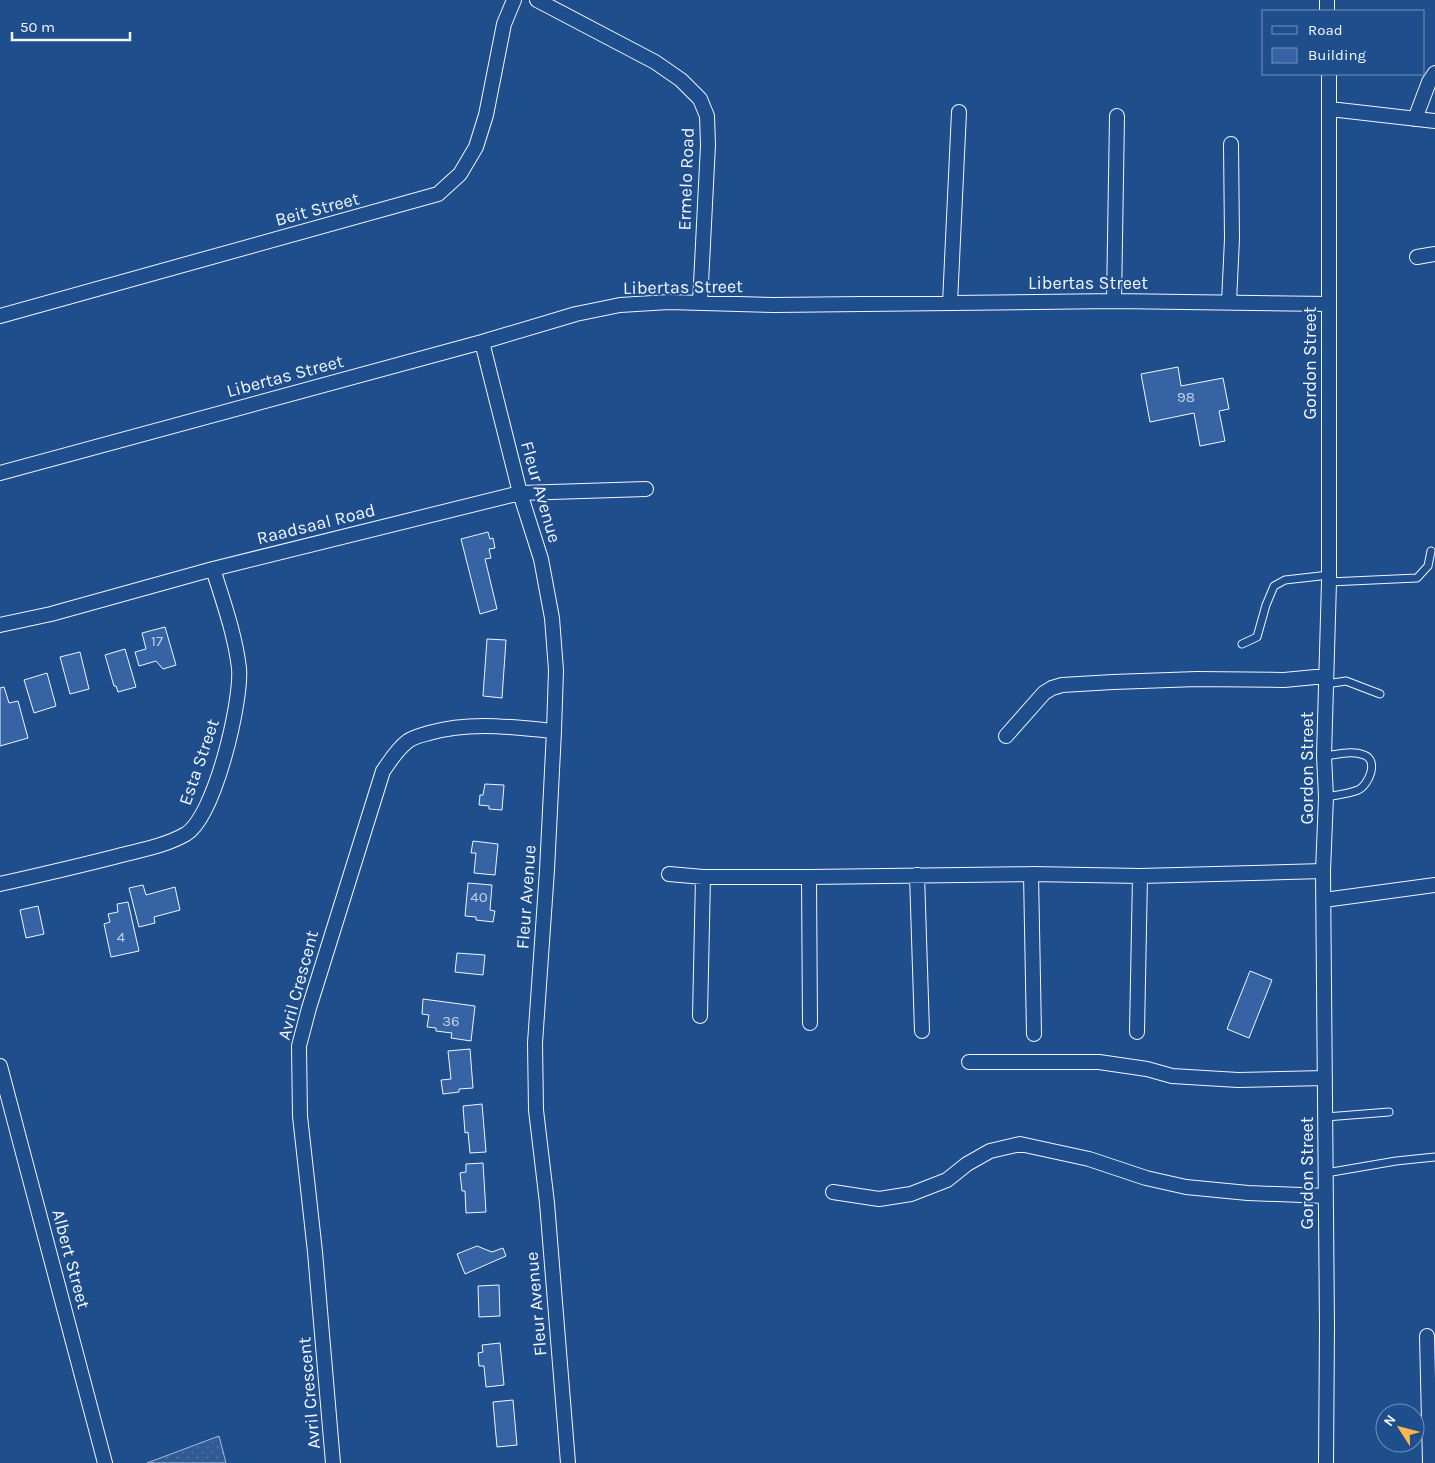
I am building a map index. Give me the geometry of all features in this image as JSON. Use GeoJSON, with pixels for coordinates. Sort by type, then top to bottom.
{"type":"FeatureCollection","features":[{"type":"Feature","properties":{"kind":"street","name":"Beit Street"},"geometry":{"type":"LineString","coordinates":[[0,316],[438,194],[460,174],[476,147],[486,115],[504,24],[514,0]]}},
{"type":"Feature","properties":{"kind":"street","name":"Ermelo Road"},"geometry":{"type":"LineString","coordinates":[[537,0],[655,62],[681,80],[700,99],[707,116],[708,144],[700,303]]}},
{"type":"Feature","properties":{"kind":"street"},"geometry":{"type":"LineString","coordinates":[[1415,119],[1428,82],[1435,73]]}},
{"type":"Feature","properties":{"kind":"street","name":"Gordon Street"},"geometry":{"type":"LineString","coordinates":[[1326,1463],[1324,870],[1326,797],[1324,756],[1329,579],[1329,75]]}},
{"type":"Feature","properties":{"kind":"street"},"geometry":{"type":"LineString","coordinates":[[1330,109],[1435,121]]}},
{"type":"Feature","properties":{"kind":"street"},"geometry":{"type":"LineString","coordinates":[[950,303],[958,112]]}},
{"type":"Feature","properties":{"kind":"street"},"geometry":{"type":"LineString","coordinates":[[1114,301],[1117,116]]}},
{"type":"Feature","properties":{"kind":"street"},"geometry":{"type":"LineString","coordinates":[[1229,302],[1232,239],[1232,144]]}},
{"type":"Feature","properties":{"kind":"street"},"geometry":{"type":"LineString","coordinates":[[1417,257],[1435,254]]}},
{"type":"Feature","properties":{"kind":"street","name":"Libertas Street"},"geometry":{"type":"LineString","coordinates":[[0,473],[482,342],[576,314],[620,305],[669,302],[774,305],[1114,301],[1329,304]]}},
{"type":"Feature","properties":{"kind":"street","name":"Fleur Avenue"},"geometry":{"type":"LineString","coordinates":[[482,342],[520,492],[541,559],[552,618],[556,670],[535,1043],[536,1110],[546,1203],[568,1463]]}},
{"type":"Feature","properties":{"kind":"street","name":"Raadsaal Road"},"geometry":{"type":"LineString","coordinates":[[0,625],[51,614],[213,569],[520,492],[646,489]]}},
{"type":"Feature","properties":{"kind":"street","name":"Esta Street"},"geometry":{"type":"LineString","coordinates":[[0,884],[167,844],[188,832],[202,816],[235,718],[239,669],[232,631],[213,569]]}},
{"type":"Feature","properties":{"kind":"street"},"geometry":{"type":"LineString","coordinates":[[1006,736],[1044,693],[1062,685],[1197,680],[1326,680]]}},
{"type":"Feature","properties":{"kind":"street","name":"Avril Crescent"},"geometry":{"type":"LineString","coordinates":[[334,1463],[315,1252],[300,1116],[299,1046],[309,1008],[383,771],[399,748],[409,740],[426,734],[464,726],[495,725],[554,731]]}},
{"type":"Feature","properties":{"kind":"street"},"geometry":{"type":"LineString","coordinates":[[669,874],[703,877],[1031,874],[1140,876],[1324,870]]}},
{"type":"Feature","properties":{"kind":"street"},"geometry":{"type":"LineString","coordinates":[[1031,874],[1034,1034]]}},
{"type":"Feature","properties":{"kind":"street"},"geometry":{"type":"LineString","coordinates":[[917,875],[922,1031]]}},
{"type":"Feature","properties":{"kind":"street"},"geometry":{"type":"LineString","coordinates":[[1138,1032],[1140,876]]}},
{"type":"Feature","properties":{"kind":"street"},"geometry":{"type":"LineString","coordinates":[[700,1016],[703,877]]}},
{"type":"Feature","properties":{"kind":"street"},"geometry":{"type":"LineString","coordinates":[[809,877],[810,1023]]}},
{"type":"Feature","properties":{"kind":"street"},"geometry":{"type":"LineString","coordinates":[[1324,900],[1435,885]]}},
{"type":"Feature","properties":{"kind":"street"},"geometry":{"type":"LineString","coordinates":[[969,1062],[1099,1062],[1147,1069],[1172,1076],[1238,1080],[1325,1078]]}},
{"type":"Feature","properties":{"kind":"street","name":"Albert Street"},"geometry":{"type":"LineString","coordinates":[[0,1066],[105,1463]]}},
{"type":"Feature","properties":{"kind":"street"},"geometry":{"type":"LineString","coordinates":[[834,1192],[878,1199],[912,1194],[946,1180],[990,1150],[1020,1144],[1089,1159],[1146,1178],[1186,1187],[1248,1193],[1326,1196]]}},
{"type":"Feature","properties":{"kind":"street"},"geometry":{"type":"LineString","coordinates":[[1427,1336],[1430,1463]]}},
{"type":"Feature","properties":{"kind":"lane"},"geometry":{"type":"LineString","coordinates":[[1242,644],[1257,637],[1266,605],[1274,586],[1285,580],[1418,578],[1428,566],[1431,551]]}},
{"type":"Feature","properties":{"kind":"lane"},"geometry":{"type":"LineString","coordinates":[[1326,680],[1346,681],[1380,694]]}},
{"type":"Feature","properties":{"kind":"lane"},"geometry":{"type":"LineString","coordinates":[[1324,756],[1351,752],[1363,754],[1371,762],[1371,773],[1366,783],[1359,790],[1326,797]]}},
{"type":"Feature","properties":{"kind":"lane"},"geometry":{"type":"LineString","coordinates":[[1326,1118],[1389,1112]]}},
{"type":"Feature","properties":{"kind":"lane"},"geometry":{"type":"LineString","coordinates":[[1326,1173],[1396,1161],[1435,1157]]}},
{"type":"Feature","properties":{"kind":"shaded area"},"geometry":{"type":"Polygon","coordinates":[[[219,1436],[226,1463],[147,1463],[219,1436]]]}},
{"type":"Feature","properties":{"kind":"building"},"geometry":{"type":"Polygon","coordinates":[[[1178,367],[1181,386],[1223,378],[1229,409],[1219,411],[1225,441],[1200,446],[1194,413],[1150,422],[1141,374],[1178,367]]]}},
{"type":"Feature","properties":{"kind":"building"},"geometry":{"type":"Polygon","coordinates":[[[488,532],[490,539],[493,538],[495,548],[489,549],[491,558],[485,559],[497,609],[480,614],[461,539],[488,532]]]}},
{"type":"Feature","properties":{"kind":"building"},"geometry":{"type":"Polygon","coordinates":[[[165,627],[176,665],[163,669],[156,661],[139,666],[135,652],[146,649],[142,633],[165,627]]]}},
{"type":"Feature","properties":{"kind":"building"},"geometry":{"type":"Polygon","coordinates":[[[487,639],[506,640],[502,698],[483,696],[487,639]]]}},
{"type":"Feature","properties":{"kind":"building"},"geometry":{"type":"Polygon","coordinates":[[[125,649],[136,687],[118,692],[116,686],[114,686],[105,655],[125,649]]]}},
{"type":"Feature","properties":{"kind":"building"},"geometry":{"type":"Polygon","coordinates":[[[80,652],[89,689],[70,694],[60,657],[80,652]]]}},
{"type":"Feature","properties":{"kind":"building"},"geometry":{"type":"Polygon","coordinates":[[[47,673],[56,706],[34,713],[24,680],[47,673]]]}},
{"type":"Feature","properties":{"kind":"building"},"geometry":{"type":"Polygon","coordinates":[[[4,687],[9,703],[18,701],[28,738],[0,746],[0,688],[4,687]]]}},
{"type":"Feature","properties":{"kind":"building"},"geometry":{"type":"Polygon","coordinates":[[[485,784],[504,785],[502,810],[489,809],[489,806],[479,805],[480,795],[483,795],[485,784]]]}},
{"type":"Feature","properties":{"kind":"building"},"geometry":{"type":"Polygon","coordinates":[[[473,841],[498,844],[495,875],[474,873],[476,853],[471,853],[473,841]]]}},
{"type":"Feature","properties":{"kind":"building"},"geometry":{"type":"Polygon","coordinates":[[[468,883],[492,885],[490,910],[495,911],[493,922],[476,920],[476,917],[465,916],[468,883]]]}},
{"type":"Feature","properties":{"kind":"building"},"geometry":{"type":"Polygon","coordinates":[[[143,885],[146,895],[175,887],[180,910],[154,917],[155,923],[139,927],[129,888],[143,885]]]}},
{"type":"Feature","properties":{"kind":"building"},"geometry":{"type":"Polygon","coordinates":[[[128,902],[139,951],[111,957],[104,924],[110,922],[108,914],[118,912],[117,904],[128,902]]]}},
{"type":"Feature","properties":{"kind":"building"},"geometry":{"type":"Polygon","coordinates":[[[38,906],[44,934],[26,938],[20,910],[38,906]]]}},
{"type":"Feature","properties":{"kind":"building"},"geometry":{"type":"Polygon","coordinates":[[[457,953],[485,955],[483,975],[455,972],[457,953]]]}},
{"type":"Feature","properties":{"kind":"building"},"geometry":{"type":"Polygon","coordinates":[[[1250,971],[1272,980],[1249,1038],[1227,1029],[1250,971]]]}},
{"type":"Feature","properties":{"kind":"building"},"geometry":{"type":"Polygon","coordinates":[[[423,999],[475,1006],[471,1041],[451,1038],[452,1033],[436,1031],[436,1028],[427,1027],[429,1015],[422,1014],[423,999]]]}},
{"type":"Feature","properties":{"kind":"building"},"geometry":{"type":"Polygon","coordinates":[[[470,1049],[473,1088],[459,1089],[459,1092],[443,1094],[441,1080],[451,1079],[448,1051],[470,1049]]]}},
{"type":"Feature","properties":{"kind":"building"},"geometry":{"type":"Polygon","coordinates":[[[482,1104],[486,1152],[470,1153],[468,1132],[465,1133],[463,1106],[482,1104]]]}},
{"type":"Feature","properties":{"kind":"building"},"geometry":{"type":"Polygon","coordinates":[[[483,1163],[486,1212],[466,1213],[465,1191],[462,1191],[460,1173],[466,1172],[466,1164],[483,1163]]]}},
{"type":"Feature","properties":{"kind":"building"},"geometry":{"type":"Polygon","coordinates":[[[477,1246],[492,1252],[503,1248],[506,1256],[465,1274],[457,1254],[477,1246]]]}},
{"type":"Feature","properties":{"kind":"building"},"geometry":{"type":"Polygon","coordinates":[[[499,1285],[500,1316],[479,1317],[478,1286],[499,1285]]]}},
{"type":"Feature","properties":{"kind":"building"},"geometry":{"type":"Polygon","coordinates":[[[500,1343],[504,1385],[486,1387],[484,1366],[479,1366],[478,1353],[483,1352],[482,1345],[500,1343]]]}},
{"type":"Feature","properties":{"kind":"building"},"geometry":{"type":"Polygon","coordinates":[[[513,1400],[517,1445],[497,1447],[493,1402],[513,1400]]]}}]}
